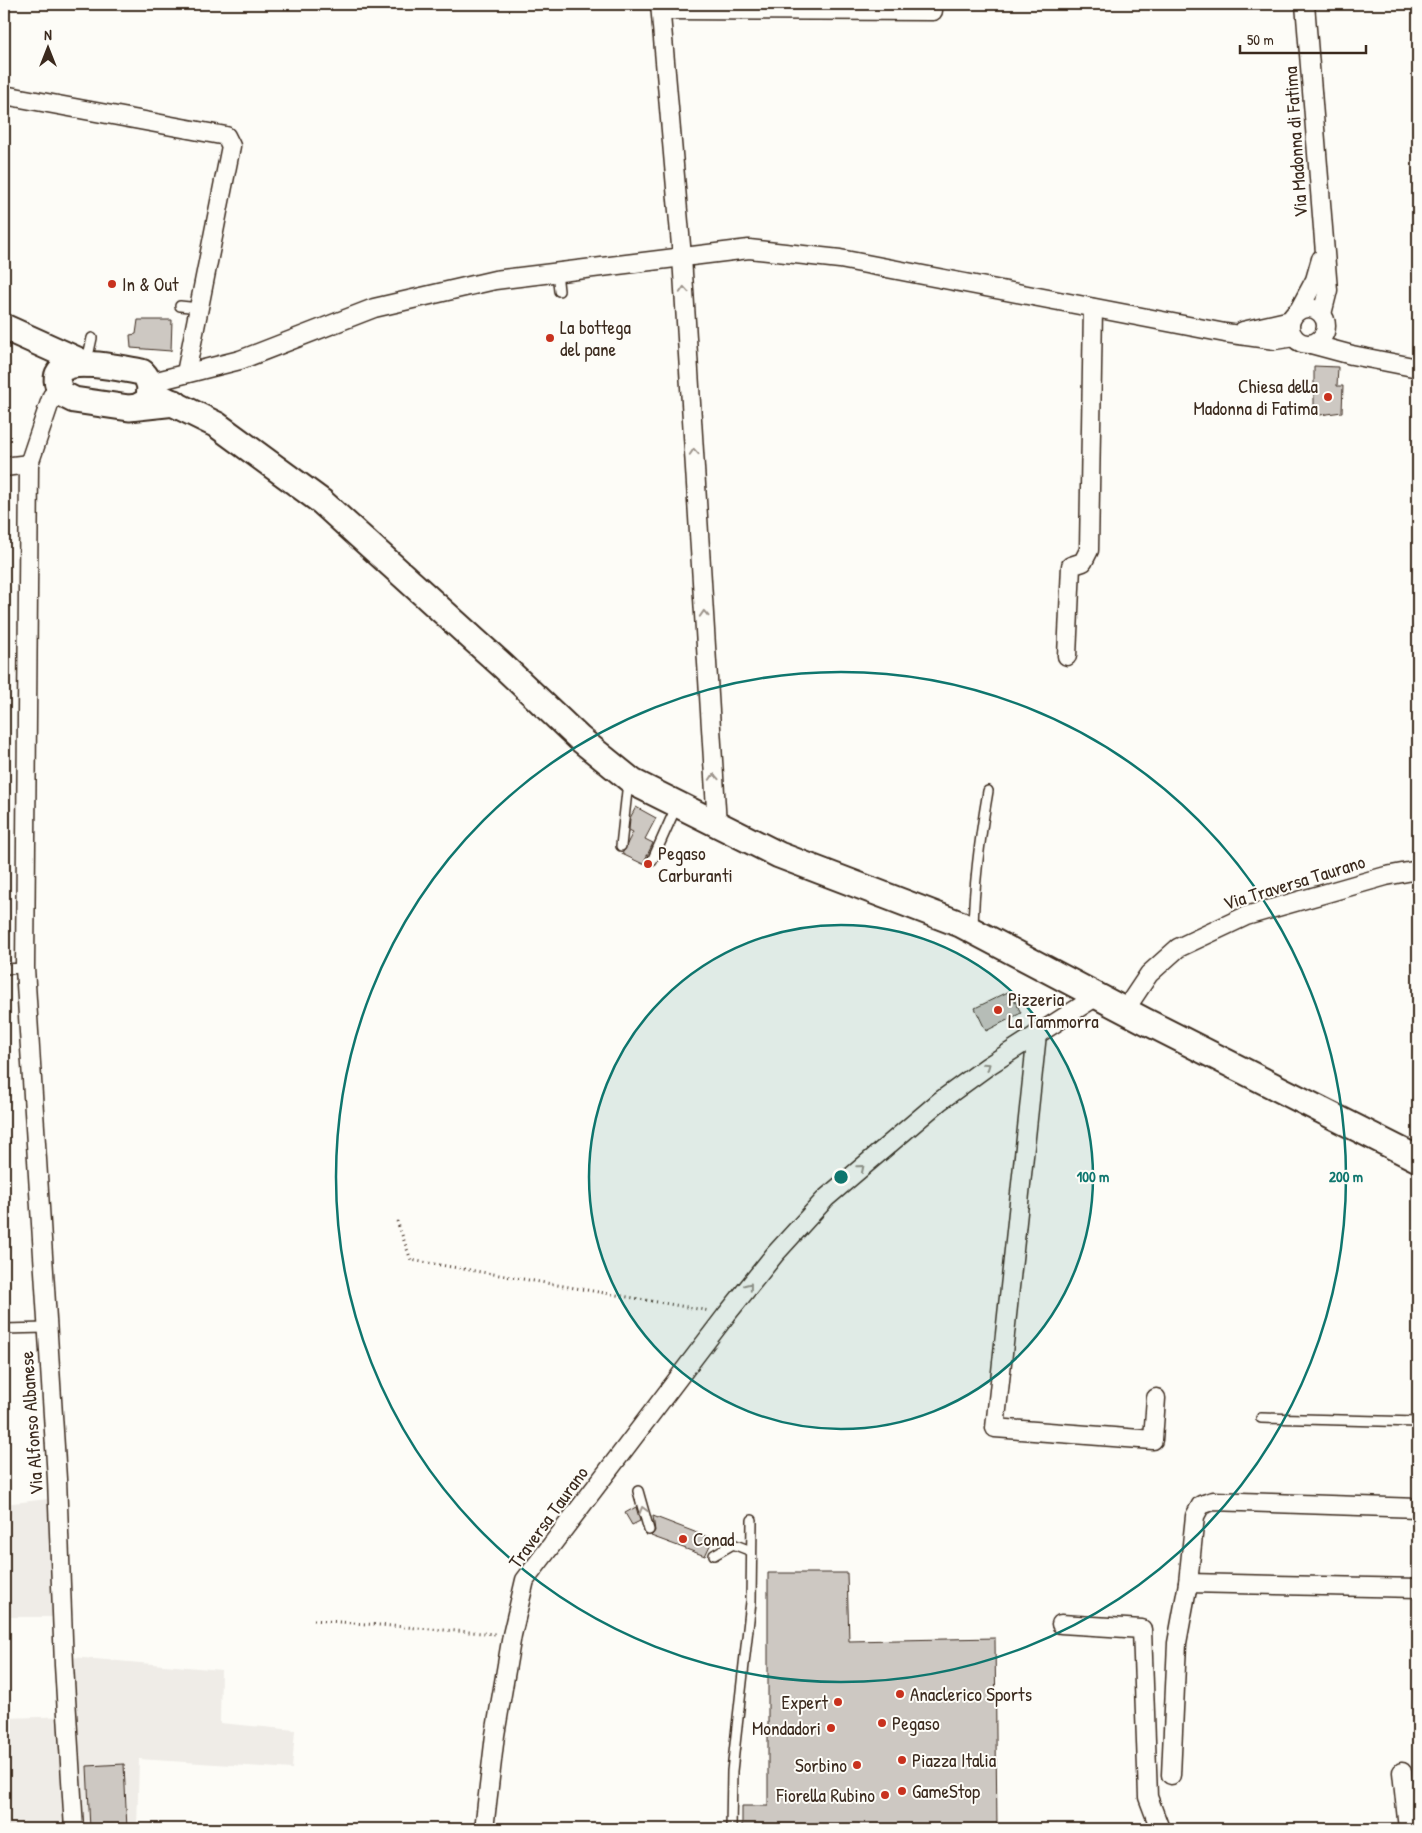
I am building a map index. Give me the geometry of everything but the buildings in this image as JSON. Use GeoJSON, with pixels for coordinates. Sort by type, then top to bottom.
{"type":"FeatureCollection","features":[{"type":"Feature","properties":{"kind":"street","name":"Via Madonna di Fatima"},"geometry":{"type":"LineString","coordinates":[[1305,4],[1328,290],[1324,320]]}},
{"type":"Feature","properties":{"kind":"street"},"geometry":{"type":"LineString","coordinates":[[718,825],[682,257],[660,7],[933,12]]}},
{"type":"Feature","properties":{"kind":"street"},"geometry":{"type":"LineString","coordinates":[[4,95],[226,136],[232,146],[199,308],[178,390],[179,405]]}},
{"type":"Feature","properties":{"kind":"street"},"geometry":{"type":"LineString","coordinates":[[1324,247],[1316,280],[1294,322],[1301,343],[1311,344],[1352,356],[1418,368]]}},
{"type":"Feature","properties":{"kind":"street"},"geometry":{"type":"LineString","coordinates":[[27,338],[41,349],[63,389],[129,408],[145,388],[183,374],[240,360],[374,308],[495,280],[749,249],[840,258],[1225,332],[1294,322],[1312,308],[1324,320],[1352,356]]}},
{"type":"Feature","properties":{"kind":"street"},"geometry":{"type":"LineString","coordinates":[[1067,656],[1071,566],[1083,562],[1089,550],[1093,308]]}},
{"type":"Feature","properties":{"kind":"street"},"geometry":{"type":"LineString","coordinates":[[1311,344],[1324,335],[1324,320]]}},
{"type":"Feature","properties":{"kind":"street"},"geometry":{"type":"LineString","coordinates":[[4,328],[145,388],[217,425],[322,502],[503,666],[580,739],[628,778],[681,807],[779,855],[960,924],[1043,972],[1097,996],[1418,1158]]}},
{"type":"Feature","properties":{"kind":"street"},"geometry":{"type":"LineString","coordinates":[[63,389],[62,369],[70,365],[86,364]]}},
{"type":"Feature","properties":{"kind":"street","name":"Via Alfonso Albanese"},"geometry":{"type":"LineString","coordinates":[[63,389],[45,416],[29,464],[25,968],[46,1328],[57,1479],[64,1665],[74,1829]]}},
{"type":"Feature","properties":{"kind":"street"},"geometry":{"type":"LineString","coordinates":[[4,467],[29,464]]}},
{"type":"Feature","properties":{"kind":"street","name":"Via Traversa Taurano"},"geometry":{"type":"LineString","coordinates":[[1125,1010],[1149,974],[1178,948],[1246,916],[1376,878],[1418,870]]}},
{"type":"Feature","properties":{"kind":"street","name":"Traversa Taurano"},"geometry":{"type":"LineString","coordinates":[[484,1829],[495,1736],[512,1635],[526,1580],[723,1319],[775,1254],[826,1198],[940,1101],[1037,1034],[1097,996]]}},
{"type":"Feature","properties":{"kind":"street"},"geometry":{"type":"LineString","coordinates":[[1037,1034],[996,1428],[1153,1440],[1156,1398]]}},
{"type":"Feature","properties":{"kind":"street"},"geometry":{"type":"LineString","coordinates":[[1171,1775],[1177,1643],[1188,1583],[1195,1516],[1201,1506],[1213,1501],[1418,1508]]}},
{"type":"Feature","properties":{"kind":"street"},"geometry":{"type":"LineString","coordinates":[[1188,1583],[1418,1588]]}},
{"type":"Feature","properties":{"kind":"street"},"geometry":{"type":"LineString","coordinates":[[1061,1624],[1142,1629],[1148,1797],[1160,1829]]}},
{"type":"Feature","properties":{"kind":"street"},"geometry":{"type":"LineString","coordinates":[[1402,1772],[1408,1829]]}},
{"type":"Feature","properties":{"kind":"lane"},"geometry":{"type":"LineString","coordinates":[[558,272],[559,291]]}},
{"type":"Feature","properties":{"kind":"lane"},"geometry":{"type":"LineString","coordinates":[[180,306],[199,308]]}},
{"type":"Feature","properties":{"kind":"lane"},"geometry":{"type":"LineString","coordinates":[[86,364],[92,338]]}},
{"type":"Feature","properties":{"kind":"lane"},"geometry":{"type":"LineString","coordinates":[[620,846],[628,778]]}},
{"type":"Feature","properties":{"kind":"lane"},"geometry":{"type":"LineString","coordinates":[[973,932],[974,890],[979,840],[988,791]]}},
{"type":"Feature","properties":{"kind":"lane"},"geometry":{"type":"LineString","coordinates":[[652,861],[673,814],[681,807]]}},
{"type":"Feature","properties":{"kind":"lane"},"geometry":{"type":"LineString","coordinates":[[4,970],[25,968]]}},
{"type":"Feature","properties":{"kind":"lane"},"geometry":{"type":"LineString","coordinates":[[4,1329],[46,1328]]}},
{"type":"Feature","properties":{"kind":"lane"},"geometry":{"type":"LineString","coordinates":[[1261,1418],[1418,1422]]}},
{"type":"Feature","properties":{"kind":"lane"},"geometry":{"type":"LineString","coordinates":[[638,1491],[649,1530]]}},
{"type":"Feature","properties":{"kind":"lane"},"geometry":{"type":"LineString","coordinates":[[731,1829],[732,1771],[751,1602],[752,1520]]}},
{"type":"Feature","properties":{"kind":"lane"},"geometry":{"type":"LineString","coordinates":[[714,1554],[733,1544],[751,1551]]}},
{"type":"Feature","properties":{"kind":"path"},"geometry":{"type":"LineString","coordinates":[[397,1221],[411,1260],[723,1319]]}},
{"type":"Feature","properties":{"kind":"path"},"geometry":{"type":"LineString","coordinates":[[314,1620],[512,1635]]}},
{"type":"Feature","properties":{"kind":"shaded area"},"geometry":{"type":"Polygon","coordinates":[[[48,1499],[54,1617],[4,1617],[4,1504],[48,1499]]]}},
{"type":"Feature","properties":{"kind":"shaded area"},"geometry":{"type":"Polygon","coordinates":[[[72,1657],[221,1670],[220,1723],[295,1730],[292,1769],[139,1759],[137,1829],[4,1829],[4,1718],[75,1716],[72,1657]]]}},
{"type":"Feature","properties":{"kind":"place","name":"In & Out"},"geometry":{"type":"Point","coordinates":[112,284]}},
{"type":"Feature","properties":{"kind":"place","name":"La bottega del pane"},"geometry":{"type":"Point","coordinates":[550,338]}},
{"type":"Feature","properties":{"kind":"place","name":"Chiesa della Madonna di Fatima"},"geometry":{"type":"Point","coordinates":[1328,397]}},
{"type":"Feature","properties":{"kind":"place","name":"Pegaso Carburanti"},"geometry":{"type":"Point","coordinates":[648,864]}},
{"type":"Feature","properties":{"kind":"place","name":"Pizzeria La Tammorra"},"geometry":{"type":"Point","coordinates":[998,1010]}},
{"type":"Feature","properties":{"kind":"place","name":"Conad"},"geometry":{"type":"Point","coordinates":[683,1539]}},
{"type":"Feature","properties":{"kind":"place","name":"Anaclerico Sports"},"geometry":{"type":"Point","coordinates":[900,1694]}},
{"type":"Feature","properties":{"kind":"place","name":"Expert"},"geometry":{"type":"Point","coordinates":[838,1702]}},
{"type":"Feature","properties":{"kind":"place","name":"Pegaso"},"geometry":{"type":"Point","coordinates":[882,1723]}},
{"type":"Feature","properties":{"kind":"place","name":"Mondadori"},"geometry":{"type":"Point","coordinates":[831,1728]}},
{"type":"Feature","properties":{"kind":"place","name":"Piazza Italia"},"geometry":{"type":"Point","coordinates":[902,1760]}},
{"type":"Feature","properties":{"kind":"place","name":"Sorbino"},"geometry":{"type":"Point","coordinates":[857,1765]}},
{"type":"Feature","properties":{"kind":"place","name":"GameStop"},"geometry":{"type":"Point","coordinates":[902,1791]}},
{"type":"Feature","properties":{"kind":"place","name":"Fiorella Rubino"},"geometry":{"type":"Point","coordinates":[885,1795]}}]}
